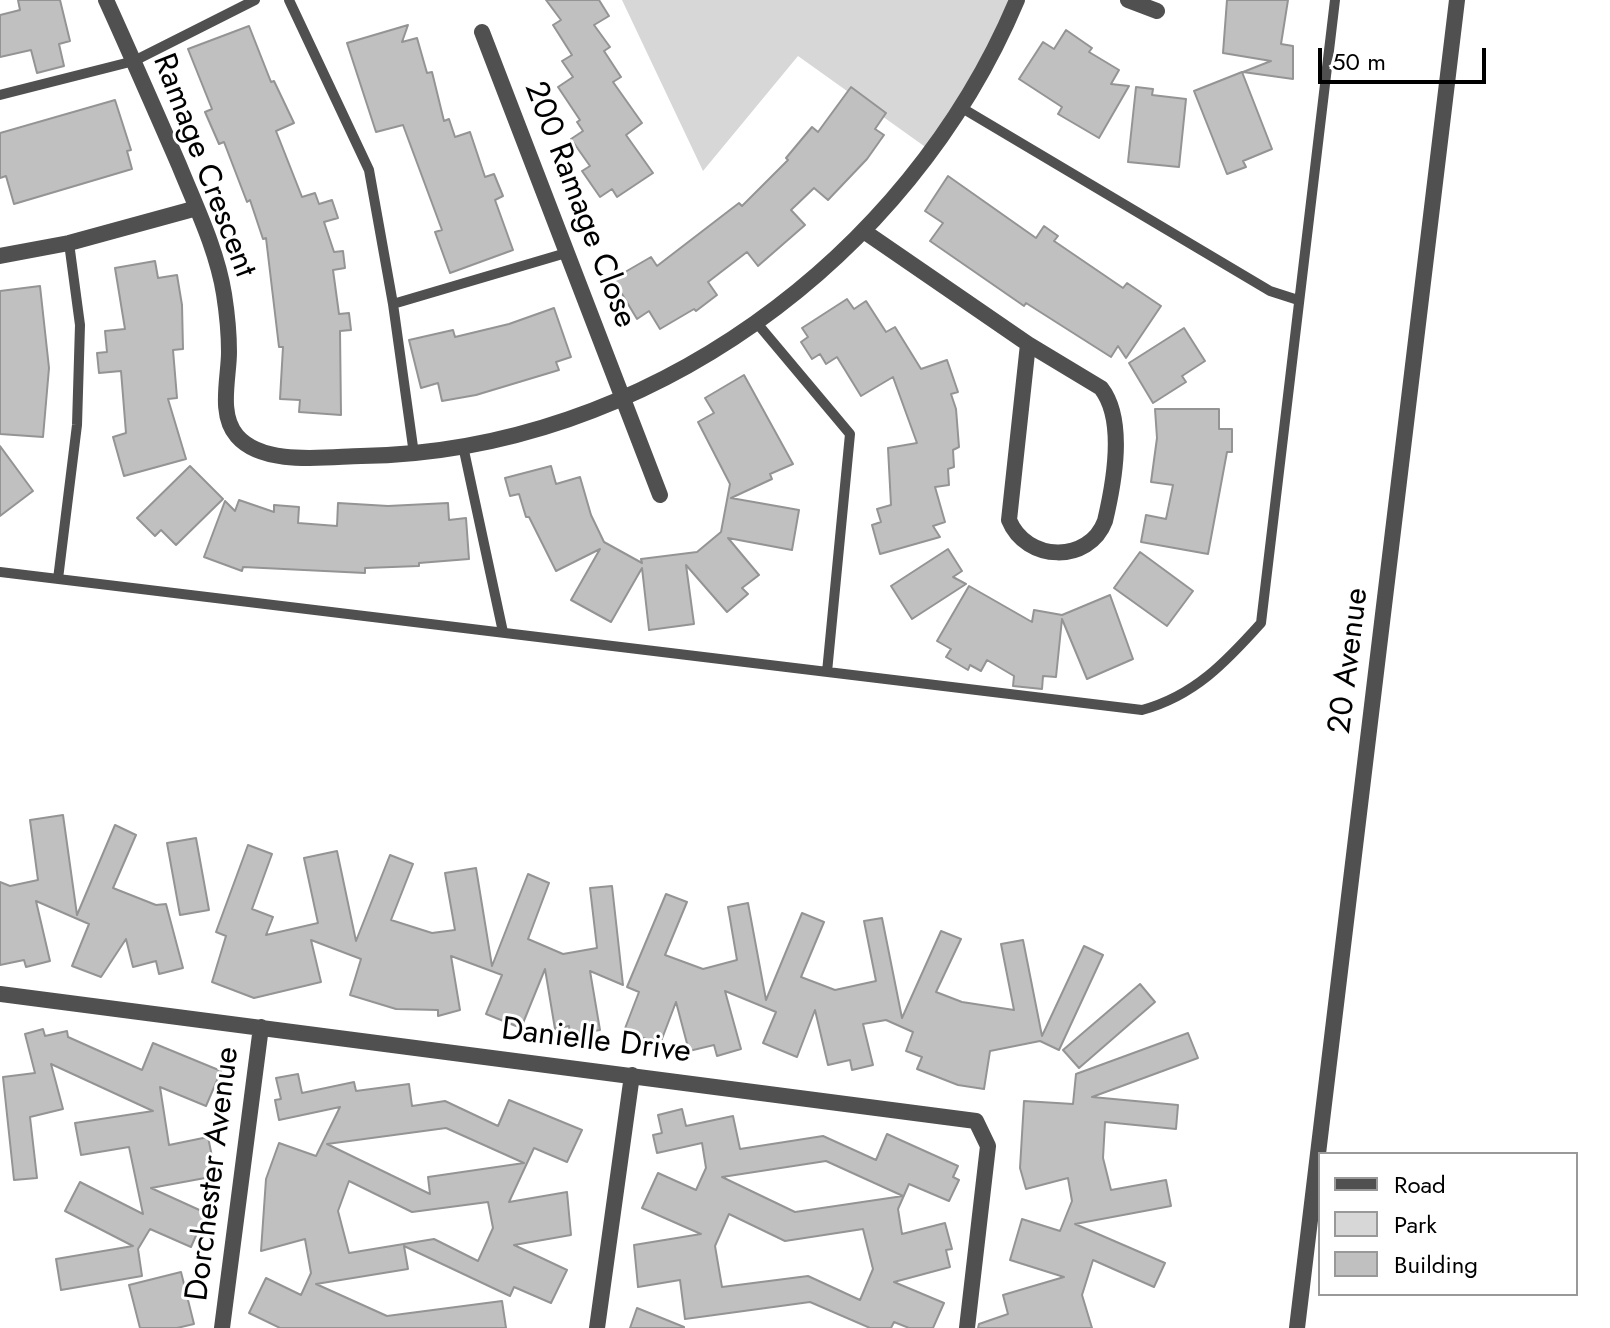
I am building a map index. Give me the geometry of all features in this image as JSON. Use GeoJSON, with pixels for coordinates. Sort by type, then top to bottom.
{"type":"FeatureCollection","features":[{"type":"Feature","properties":{"kind":"street","name":"Ramage Crescent"},"geometry":{"type":"LineString","coordinates":[[106,0],[197,208],[224,291],[229,340],[226,412],[234,433],[253,449],[268,453],[342,457],[414,454],[514,436],[624,398],[681,369],[756,322],[865,232],[896,198],[962,108],[990,62],[1017,0]]}},
{"type":"Feature","properties":{"kind":"street"},"geometry":{"type":"LineString","coordinates":[[1128,0],[1157,11]]}},
{"type":"Feature","properties":{"kind":"street","name":"20 Avenue"},"geometry":{"type":"LineString","coordinates":[[1318,1152],[1457,0]]}},
{"type":"Feature","properties":{"kind":"street","name":"200 Ramage Close"},"geometry":{"type":"LineString","coordinates":[[482,32],[660,495]]}},
{"type":"Feature","properties":{"kind":"street"},"geometry":{"type":"LineString","coordinates":[[0,256],[69,243],[197,208]]}},
{"type":"Feature","properties":{"kind":"street"},"geometry":{"type":"LineString","coordinates":[[865,232],[1028,344],[1101,388],[1114,408],[1117,421],[1108,507],[1099,536],[1091,543],[1063,552],[1033,548],[1022,541],[1009,520],[1028,344]]}},
{"type":"Feature","properties":{"kind":"street","name":"Danielle Drive"},"geometry":{"type":"LineString","coordinates":[[0,994],[976,1121],[988,1146],[967,1328]]}},
{"type":"Feature","properties":{"kind":"street","name":"Dorchester Avenue"},"geometry":{"type":"LineString","coordinates":[[222,1328],[261,1027]]}},
{"type":"Feature","properties":{"kind":"street"},"geometry":{"type":"LineString","coordinates":[[597,1328],[632,1075]]}},
{"type":"Feature","properties":{"kind":"street","name":"20 Avenue"},"geometry":{"type":"LineString","coordinates":[[1297,1328],[1318,1154]]}},
{"type":"Feature","properties":{"kind":"lane"},"geometry":{"type":"LineString","coordinates":[[0,95],[134,61],[255,0]]}},
{"type":"Feature","properties":{"kind":"lane"},"geometry":{"type":"LineString","coordinates":[[289,0],[369,170],[393,304],[414,454]]}},
{"type":"Feature","properties":{"kind":"lane"},"geometry":{"type":"LineString","coordinates":[[0,572],[1142,710],[1174,701],[1230,658],[1261,623],[1335,0]]}},
{"type":"Feature","properties":{"kind":"lane"},"geometry":{"type":"LineString","coordinates":[[962,108],[1270,291],[1298,300]]}},
{"type":"Feature","properties":{"kind":"lane"},"geometry":{"type":"LineString","coordinates":[[58,579],[77,425],[80,325],[69,243]]}},
{"type":"Feature","properties":{"kind":"lane"},"geometry":{"type":"LineString","coordinates":[[393,304],[566,253]]}},
{"type":"Feature","properties":{"kind":"lane"},"geometry":{"type":"LineString","coordinates":[[756,322],[850,434],[827,672]]}},
{"type":"Feature","properties":{"kind":"lane"},"geometry":{"type":"LineString","coordinates":[[463,446],[503,632]]}},
{"type":"Feature","properties":{"kind":"green space"},"geometry":{"type":"Polygon","coordinates":[[[622,0],[1017,0],[931,151],[798,56],[703,171],[622,0]]]}},
{"type":"Feature","properties":{"kind":"building"},"geometry":{"type":"Polygon","coordinates":[[[18,0],[60,0],[70,41],[59,44],[64,66],[37,73],[31,50],[0,57],[0,15],[20,10],[18,0]]]}},
{"type":"Feature","properties":{"kind":"building"},"geometry":{"type":"Polygon","coordinates":[[[546,0],[599,0],[609,16],[594,25],[610,47],[604,51],[621,77],[613,82],[642,123],[626,135],[653,173],[617,197],[612,189],[600,197],[582,171],[590,166],[571,139],[583,131],[577,122],[580,120],[558,87],[573,77],[562,61],[572,55],[553,25],[561,20],[546,0]]]}},
{"type":"Feature","properties":{"kind":"building"},"geometry":{"type":"Polygon","coordinates":[[[1227,0],[1288,0],[1281,44],[1293,46],[1293,79],[1243,72],[1271,61],[1223,53],[1227,0]]]}},
{"type":"Feature","properties":{"kind":"building"},"geometry":{"type":"Polygon","coordinates":[[[408,25],[402,42],[417,38],[427,73],[432,72],[444,121],[449,119],[455,137],[470,132],[485,177],[494,174],[503,196],[495,200],[513,250],[450,273],[435,232],[442,230],[403,125],[376,132],[347,43],[408,25]]]}},
{"type":"Feature","properties":{"kind":"building"},"geometry":{"type":"Polygon","coordinates":[[[249,26],[271,82],[274,81],[294,123],[276,131],[302,197],[315,193],[319,204],[332,200],[338,218],[324,222],[334,252],[343,251],[345,268],[333,270],[339,314],[349,313],[351,330],[340,331],[341,415],[299,412],[300,400],[280,399],[283,347],[279,347],[266,238],[263,239],[250,200],[247,202],[224,142],[219,144],[205,112],[212,109],[188,49],[249,26]]]}},
{"type":"Feature","properties":{"kind":"building"},"geometry":{"type":"Polygon","coordinates":[[[1066,30],[1092,48],[1089,52],[1119,70],[1111,84],[1129,86],[1099,138],[1058,114],[1062,107],[1019,79],[1043,42],[1054,49],[1066,30]]]}},
{"type":"Feature","properties":{"kind":"building"},"geometry":{"type":"Polygon","coordinates":[[[1242,72],[1272,149],[1243,161],[1246,167],[1227,174],[1194,91],[1242,72]]]}},
{"type":"Feature","properties":{"kind":"building"},"geometry":{"type":"Polygon","coordinates":[[[851,87],[886,113],[875,129],[884,135],[867,159],[828,200],[814,188],[791,210],[805,225],[758,266],[747,252],[708,282],[717,295],[696,311],[694,309],[660,329],[649,311],[637,319],[613,279],[651,257],[657,266],[739,203],[742,206],[788,160],[786,158],[812,127],[818,132],[851,87]]]}},
{"type":"Feature","properties":{"kind":"building"},"geometry":{"type":"Polygon","coordinates":[[[1136,87],[1153,89],[1152,95],[1186,99],[1179,167],[1128,162],[1136,87]]]}},
{"type":"Feature","properties":{"kind":"building"},"geometry":{"type":"Polygon","coordinates":[[[115,100],[131,150],[127,151],[132,169],[14,204],[6,176],[0,178],[0,133],[115,100]]]}},
{"type":"Feature","properties":{"kind":"building"},"geometry":{"type":"Polygon","coordinates":[[[948,176],[1036,238],[1044,226],[1058,236],[1054,241],[1123,288],[1127,283],[1161,306],[1126,358],[1118,346],[1111,357],[1026,303],[1024,306],[930,241],[943,223],[925,211],[948,176]]]}},
{"type":"Feature","properties":{"kind":"building"},"geometry":{"type":"Polygon","coordinates":[[[155,261],[158,278],[177,275],[182,305],[183,349],[173,350],[177,398],[168,399],[186,459],[124,476],[113,437],[126,433],[121,371],[99,373],[97,353],[107,352],[105,331],[125,329],[115,268],[155,261]]]}},
{"type":"Feature","properties":{"kind":"building"},"geometry":{"type":"Polygon","coordinates":[[[40,286],[49,368],[43,437],[0,434],[0,291],[40,286]]]}},
{"type":"Feature","properties":{"kind":"building"},"geometry":{"type":"Polygon","coordinates":[[[847,299],[854,309],[866,301],[886,332],[895,327],[921,369],[947,360],[958,392],[951,394],[956,409],[959,447],[953,450],[954,467],[948,469],[949,485],[935,487],[945,522],[933,526],[940,537],[880,554],[872,525],[881,522],[877,509],[891,505],[888,448],[917,443],[893,377],[861,396],[837,357],[826,364],[820,354],[812,359],[801,342],[808,337],[802,328],[847,299]]]}},
{"type":"Feature","properties":{"kind":"building"},"geometry":{"type":"Polygon","coordinates":[[[554,308],[571,357],[556,362],[559,370],[476,395],[442,401],[438,383],[421,388],[409,340],[453,330],[455,337],[509,324],[554,308]]]}},
{"type":"Feature","properties":{"kind":"building"},"geometry":{"type":"Polygon","coordinates":[[[1184,328],[1205,361],[1182,376],[1186,382],[1153,403],[1129,363],[1184,328]]]}},
{"type":"Feature","properties":{"kind":"building"},"geometry":{"type":"Polygon","coordinates":[[[744,375],[793,464],[770,474],[772,479],[731,498],[799,510],[792,550],[728,538],[759,575],[742,588],[748,594],[727,612],[686,565],[694,624],[649,630],[642,568],[611,622],[571,600],[600,549],[556,571],[529,517],[526,517],[519,494],[510,496],[505,478],[551,466],[556,484],[580,477],[591,515],[604,542],[642,563],[641,559],[697,552],[721,532],[730,484],[698,422],[714,413],[705,398],[744,375]]]}},
{"type":"Feature","properties":{"kind":"building"},"geometry":{"type":"Polygon","coordinates":[[[1155,409],[1219,409],[1219,429],[1232,429],[1232,452],[1227,452],[1208,554],[1141,542],[1146,515],[1166,519],[1173,485],[1151,482],[1157,438],[1155,409]]]}},
{"type":"Feature","properties":{"kind":"building"},"geometry":{"type":"Polygon","coordinates":[[[0,446],[33,491],[0,516],[0,446]]]}},
{"type":"Feature","properties":{"kind":"building"},"geometry":{"type":"Polygon","coordinates":[[[190,466],[223,499],[176,545],[161,530],[155,536],[137,518],[190,466]]]}},
{"type":"Feature","properties":{"kind":"building"},"geometry":{"type":"Polygon","coordinates":[[[239,500],[274,512],[274,505],[299,507],[298,523],[337,526],[338,503],[388,506],[448,503],[449,520],[466,518],[469,559],[419,563],[419,566],[365,568],[365,573],[243,567],[242,571],[204,557],[225,501],[235,511],[239,500]]]}},
{"type":"Feature","properties":{"kind":"building"},"geometry":{"type":"Polygon","coordinates":[[[948,549],[962,571],[953,577],[966,584],[912,619],[891,586],[948,549]]]}},
{"type":"Feature","properties":{"kind":"building"},"geometry":{"type":"Polygon","coordinates":[[[1140,552],[1193,591],[1167,626],[1114,588],[1140,552]]]}},
{"type":"Feature","properties":{"kind":"building"},"geometry":{"type":"Polygon","coordinates":[[[969,586],[1032,622],[1034,610],[1062,615],[1110,595],[1133,659],[1087,679],[1062,619],[1056,677],[1043,676],[1042,689],[1013,686],[1014,676],[987,660],[981,671],[970,665],[968,670],[946,657],[951,649],[937,641],[969,586]]]}},
{"type":"Feature","properties":{"kind":"building"},"geometry":{"type":"Polygon","coordinates":[[[63,815],[77,915],[115,825],[136,835],[113,888],[156,905],[166,904],[183,968],[159,974],[156,961],[133,967],[126,939],[101,977],[72,966],[89,924],[36,901],[50,961],[26,967],[24,960],[0,965],[0,882],[10,886],[38,880],[30,820],[63,815]]]}},
{"type":"Feature","properties":{"kind":"building"},"geometry":{"type":"Polygon","coordinates":[[[196,838],[209,910],[180,915],[167,843],[196,838]]]}},
{"type":"Feature","properties":{"kind":"building"},"geometry":{"type":"Polygon","coordinates":[[[248,845],[272,854],[252,909],[273,917],[266,935],[318,923],[304,858],[337,851],[356,941],[390,855],[413,864],[391,920],[432,933],[455,930],[445,873],[476,868],[492,966],[528,874],[549,883],[528,939],[563,954],[597,948],[590,888],[612,886],[623,985],[590,971],[600,1030],[570,1035],[569,1026],[555,1029],[545,969],[521,1028],[486,1014],[502,975],[451,956],[460,1010],[438,1016],[438,1010],[396,1009],[350,995],[361,959],[311,940],[321,982],[254,998],[212,982],[226,936],[216,932],[248,845]]]}},
{"type":"Feature","properties":{"kind":"building"},"geometry":{"type":"Polygon","coordinates":[[[666,894],[687,902],[665,955],[703,969],[737,960],[728,907],[748,903],[766,1000],[802,913],[824,922],[801,977],[835,990],[876,981],[864,921],[882,918],[902,1018],[941,931],[961,939],[936,992],[962,1002],[1014,1010],[1001,944],[1023,940],[1042,1036],[1084,946],[1103,955],[1059,1050],[1040,1041],[990,1051],[984,1089],[958,1085],[917,1069],[922,1057],[906,1051],[913,1032],[886,1020],[863,1024],[873,1065],[852,1070],[850,1060],[828,1065],[815,1010],[797,1057],[763,1043],[776,1012],[725,991],[741,1049],[717,1056],[714,1045],[689,1051],[676,1002],[660,1044],[624,1031],[639,992],[627,987],[666,894]]]}},
{"type":"Feature","properties":{"kind":"building"},"geometry":{"type":"Polygon","coordinates":[[[1140,984],[1155,1002],[1079,1068],[1063,1050],[1140,984]]]}},
{"type":"Feature","properties":{"kind":"building"},"geometry":{"type":"Polygon","coordinates":[[[43,1029],[45,1036],[67,1031],[68,1037],[142,1070],[153,1043],[221,1071],[206,1106],[160,1087],[169,1145],[208,1137],[216,1176],[151,1188],[206,1213],[191,1247],[150,1229],[138,1249],[142,1276],[61,1290],[56,1259],[133,1246],[65,1211],[80,1182],[143,1214],[129,1147],[81,1155],[75,1123],[153,1111],[51,1064],[63,1109],[30,1117],[37,1178],[14,1180],[3,1077],[35,1073],[25,1034],[43,1029]]]}},
{"type":"Feature","properties":{"kind":"building"},"geometry":{"type":"Polygon","coordinates":[[[1188,1033],[1198,1058],[1092,1097],[1178,1105],[1176,1129],[1105,1122],[1103,1158],[1111,1190],[1166,1180],[1171,1206],[1075,1224],[1165,1263],[1154,1287],[1093,1260],[1082,1295],[1092,1328],[978,1328],[979,1324],[1008,1314],[1003,1295],[1064,1277],[1010,1260],[1022,1219],[1060,1231],[1072,1201],[1068,1178],[1026,1189],[1020,1168],[1024,1101],[1073,1104],[1076,1074],[1188,1033]]]}},
{"type":"Feature","properties":{"kind":"building"},"geometry":{"type":"Polygon","coordinates":[[[298,1074],[302,1093],[354,1082],[356,1091],[409,1084],[412,1106],[445,1101],[498,1126],[509,1100],[582,1130],[567,1162],[534,1148],[509,1202],[567,1192],[571,1235],[514,1245],[567,1270],[551,1303],[514,1287],[510,1296],[404,1246],[408,1269],[316,1284],[387,1316],[502,1301],[506,1328],[280,1328],[249,1313],[266,1278],[301,1295],[311,1273],[305,1239],[261,1251],[266,1179],[279,1143],[316,1156],[340,1107],[279,1120],[275,1100],[281,1099],[276,1078],[298,1074]],[[446,1128],[327,1144],[430,1194],[428,1177],[524,1163],[446,1128]],[[349,1181],[338,1211],[349,1253],[434,1239],[478,1261],[493,1228],[488,1202],[412,1212],[349,1181]]]}},
{"type":"Feature","properties":{"kind":"building"},"geometry":{"type":"Polygon","coordinates":[[[682,1109],[686,1126],[733,1116],[740,1149],[823,1136],[876,1160],[887,1134],[958,1166],[953,1177],[959,1180],[949,1201],[909,1184],[898,1209],[902,1234],[945,1223],[952,1249],[946,1250],[950,1267],[894,1282],[944,1303],[933,1328],[909,1328],[894,1322],[891,1328],[870,1328],[810,1302],[685,1319],[680,1280],[638,1287],[634,1245],[701,1234],[642,1208],[658,1173],[696,1190],[706,1168],[702,1143],[657,1153],[653,1135],[662,1133],[658,1115],[682,1109]],[[826,1161],[722,1177],[795,1212],[903,1196],[826,1161]],[[729,1214],[715,1246],[722,1287],[808,1276],[860,1300],[873,1269],[863,1229],[785,1241],[729,1214]]]}},
{"type":"Feature","properties":{"kind":"building"},"geometry":{"type":"Polygon","coordinates":[[[181,1272],[194,1324],[177,1328],[140,1328],[129,1285],[181,1272]]]}},
{"type":"Feature","properties":{"kind":"building"},"geometry":{"type":"Polygon","coordinates":[[[637,1308],[684,1327],[684,1328],[630,1328],[637,1308]]]}}]}
